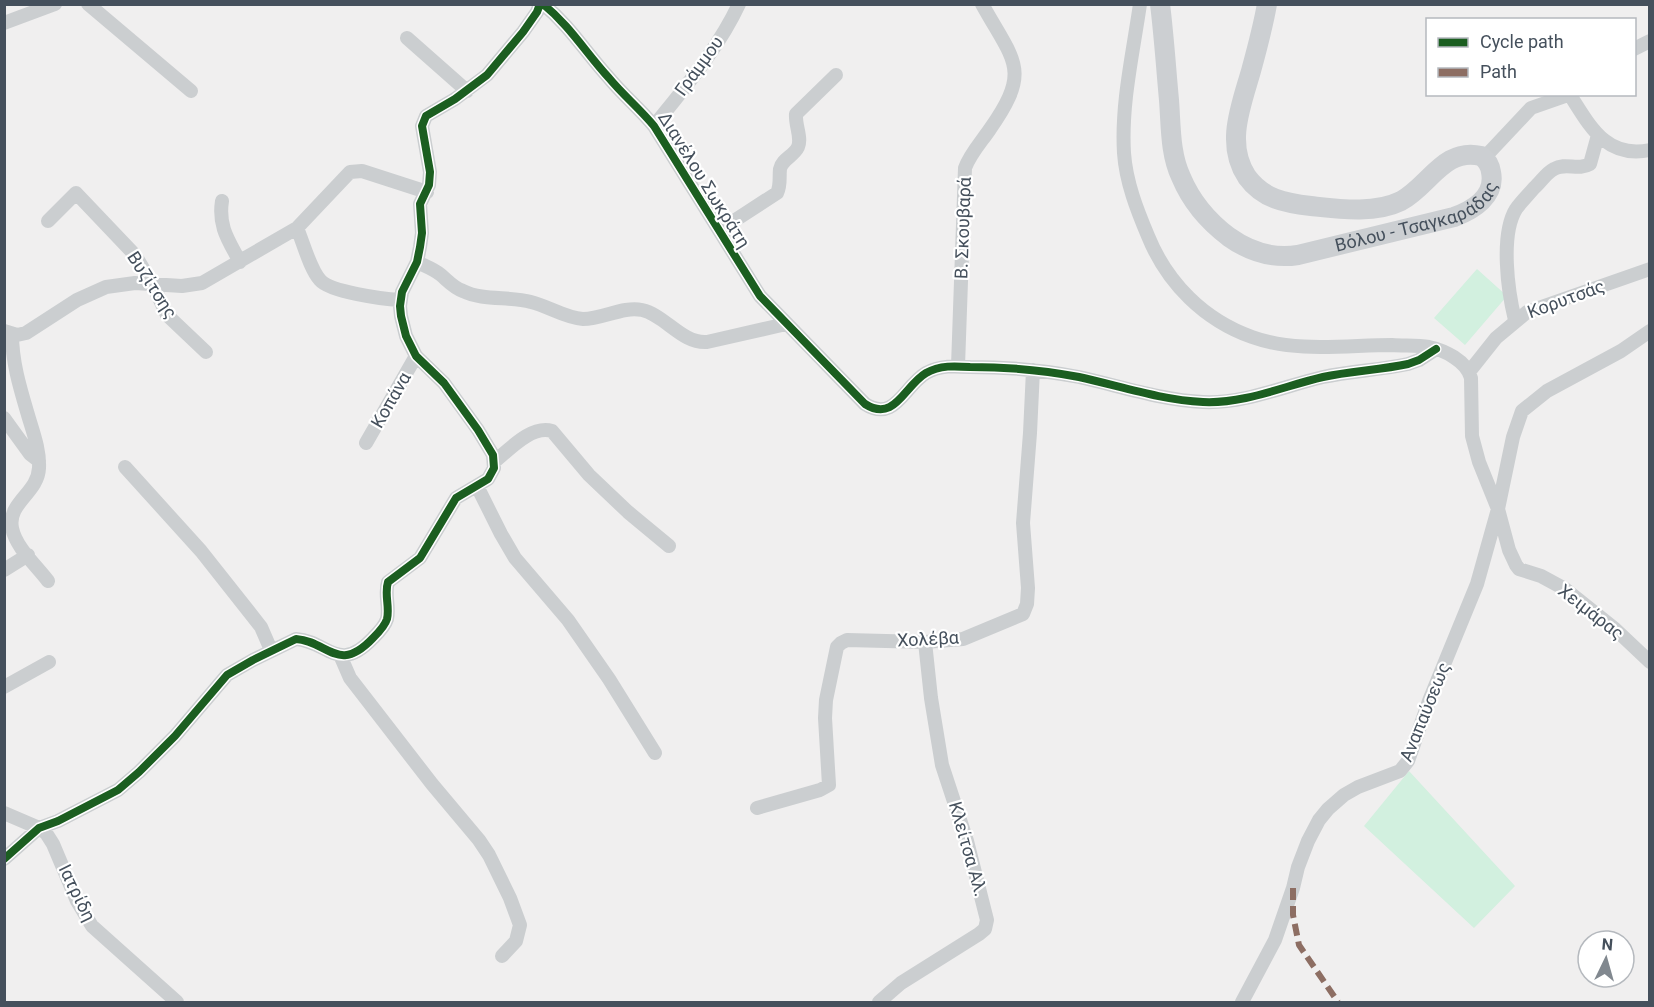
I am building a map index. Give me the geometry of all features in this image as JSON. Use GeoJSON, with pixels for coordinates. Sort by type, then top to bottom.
{"type":"FeatureCollection","features":[{"type":"Feature","properties":{"kind":"main road","name":"Βόλου - Τσαγκαράδας"},"geometry":{"type":"LineString","coordinates":[[1160,4],[1171,133],[1180,176],[1197,204],[1213,224],[1247,248],[1276,257],[1298,255],[1454,218],[1478,205],[1488,193],[1492,172],[1484,158],[1469,154],[1452,159],[1412,194],[1395,204],[1380,208],[1299,205],[1277,200],[1262,193],[1250,180],[1238,160],[1235,137],[1242,100],[1267,4]]}},
{"type":"Feature","properties":{"kind":"street"},"geometry":{"type":"LineString","coordinates":[[4,23],[55,4]]}},
{"type":"Feature","properties":{"kind":"street"},"geometry":{"type":"LineString","coordinates":[[88,4],[191,92]]}},
{"type":"Feature","properties":{"kind":"street"},"geometry":{"type":"LineString","coordinates":[[4,859],[39,828],[69,816],[118,790],[175,736],[228,675],[271,650],[300,639],[340,655],[351,654],[362,648],[385,624],[388,582],[420,558],[456,498],[492,474],[494,462],[490,449],[444,383],[416,357],[403,324],[400,300],[417,262],[422,238],[420,207],[427,192],[430,176],[422,136],[423,120],[431,112],[467,91],[487,75],[531,21],[541,4]]}},
{"type":"Feature","properties":{"kind":"street","name":"Διανέλου Σωκράτη"},"geometry":{"type":"LineString","coordinates":[[541,4],[569,28],[608,78],[654,126],[752,283],[786,324],[865,404],[879,411],[890,407],[927,373],[942,367],[958,366]]}},
{"type":"Feature","properties":{"kind":"street","name":"Γράμμου"},"geometry":{"type":"LineString","coordinates":[[654,126],[703,64],[728,26],[739,4]]}},
{"type":"Feature","properties":{"kind":"street","name":"Β. Σκουβαρά"},"geometry":{"type":"LineString","coordinates":[[958,366],[965,168],[1004,109],[1015,82],[1014,60],[982,4]]}},
{"type":"Feature","properties":{"kind":"street"},"geometry":{"type":"LineString","coordinates":[[1140,4],[1124,127],[1126,169],[1132,196],[1151,244],[1164,268],[1179,288],[1215,319],[1253,338],[1268,342],[1314,346],[1410,346],[1436,349],[1455,358],[1469,372]]}},
{"type":"Feature","properties":{"kind":"street"},"geometry":{"type":"LineString","coordinates":[[407,38],[467,91]]}},
{"type":"Feature","properties":{"kind":"street"},"geometry":{"type":"LineString","coordinates":[[1636,49],[1650,41]]}},
{"type":"Feature","properties":{"kind":"street"},"geometry":{"type":"LineString","coordinates":[[720,230],[777,193],[783,162],[798,147],[800,141],[796,114],[836,75]]}},
{"type":"Feature","properties":{"kind":"street"},"geometry":{"type":"LineString","coordinates":[[1484,158],[1536,100],[1563,96]]}},
{"type":"Feature","properties":{"kind":"street"},"geometry":{"type":"LineString","coordinates":[[1571,96],[1598,135],[1618,149],[1634,152],[1650,150]]}},
{"type":"Feature","properties":{"kind":"street"},"geometry":{"type":"LineString","coordinates":[[1515,320],[1510,293],[1508,246],[1512,217],[1522,202],[1553,169],[1568,166],[1580,168],[1590,164],[1598,135]]}},
{"type":"Feature","properties":{"kind":"street"},"geometry":{"type":"LineString","coordinates":[[48,581],[14,535],[11,520],[10,506],[35,485],[39,461],[36,440],[18,384],[8,333],[26,333],[77,300],[106,287],[135,283],[182,286],[202,283],[297,228],[350,172],[362,171],[427,192]]}},
{"type":"Feature","properties":{"kind":"street","name":"Βυζίτσης"},"geometry":{"type":"LineString","coordinates":[[48,221],[76,193],[135,255],[167,315],[206,352]]}},
{"type":"Feature","properties":{"kind":"street"},"geometry":{"type":"LineString","coordinates":[[222,201],[220,220],[240,262]]}},
{"type":"Feature","properties":{"kind":"street"},"geometry":{"type":"LineString","coordinates":[[297,228],[321,281],[332,287],[374,298],[400,300]]}},
{"type":"Feature","properties":{"kind":"street"},"geometry":{"type":"LineString","coordinates":[[417,262],[434,270],[462,291],[473,295],[532,302],[582,319],[640,309],[654,314],[697,341],[707,342],[786,324]]}},
{"type":"Feature","properties":{"kind":"street","name":"Κορυτσάς"},"geometry":{"type":"LineString","coordinates":[[1469,372],[1496,338],[1527,312],[1650,269]]}},
{"type":"Feature","properties":{"kind":"street","name":"Αναπαύσεως"},"geometry":{"type":"LineString","coordinates":[[1242,1002],[1275,940],[1298,867],[1319,820],[1344,795],[1358,787],[1400,771],[1408,761],[1429,702],[1477,584],[1498,509],[1513,437],[1522,411],[1547,391],[1621,351],[1650,331]]}},
{"type":"Feature","properties":{"kind":"street"},"geometry":{"type":"LineString","coordinates":[[958,366],[1033,370],[1080,377],[1167,398],[1211,402],[1279,390],[1333,375],[1408,364],[1436,349]]}},
{"type":"Feature","properties":{"kind":"street","name":"Κοπάνα"},"geometry":{"type":"LineString","coordinates":[[366,443],[416,357]]}},
{"type":"Feature","properties":{"kind":"street","name":"Χολέβα"},"geometry":{"type":"LineString","coordinates":[[757,808],[820,790],[829,785],[825,709],[839,644],[847,640],[925,642],[963,639],[1018,618],[1025,610],[1028,588],[1023,524],[1033,370]]}},
{"type":"Feature","properties":{"kind":"street","name":"Χειμάρας"},"geometry":{"type":"LineString","coordinates":[[1469,372],[1472,436],[1516,565],[1519,569],[1541,576],[1565,589],[1608,623],[1650,662]]}},
{"type":"Feature","properties":{"kind":"street"},"geometry":{"type":"LineString","coordinates":[[4,418],[30,454],[39,461]]}},
{"type":"Feature","properties":{"kind":"street"},"geometry":{"type":"LineString","coordinates":[[494,462],[533,433],[542,429],[552,431],[590,475],[628,512],[669,546]]}},
{"type":"Feature","properties":{"kind":"street"},"geometry":{"type":"LineString","coordinates":[[125,467],[201,551],[261,627],[271,650]]}},
{"type":"Feature","properties":{"kind":"street"},"geometry":{"type":"LineString","coordinates":[[477,486],[515,558],[568,620],[609,679],[655,753]]}},
{"type":"Feature","properties":{"kind":"street"},"geometry":{"type":"LineString","coordinates":[[4,570],[28,555]]}},
{"type":"Feature","properties":{"kind":"street","name":"Κλείτσα Αλ."},"geometry":{"type":"LineString","coordinates":[[879,1002],[901,983],[979,934],[985,929],[987,920],[967,841],[942,765],[925,642]]}},
{"type":"Feature","properties":{"kind":"street"},"geometry":{"type":"LineString","coordinates":[[340,655],[350,678],[489,855],[520,925],[516,941],[502,956]]}},
{"type":"Feature","properties":{"kind":"street"},"geometry":{"type":"LineString","coordinates":[[4,687],[50,662]]}},
{"type":"Feature","properties":{"kind":"street"},"geometry":{"type":"LineString","coordinates":[[4,813],[39,828]]}},
{"type":"Feature","properties":{"kind":"street","name":"Ιατρίδη"},"geometry":{"type":"LineString","coordinates":[[39,828],[46,833],[53,844],[77,901],[92,926],[177,1002]]}},
{"type":"Feature","properties":{"kind":"green space"},"geometry":{"type":"Polygon","coordinates":[[[1477,269],[1507,296],[1465,345],[1434,318],[1477,269]]]}},
{"type":"Feature","properties":{"kind":"green space"},"geometry":{"type":"Polygon","coordinates":[[[1409,771],[1515,886],[1474,928],[1364,826],[1409,771]]]}},
{"type":"Feature","properties":{"kind":"marked path"},"geometry":{"type":"LineString","coordinates":[[1293,888],[1293,915],[1299,945],[1338,1002]]}},
{"type":"Feature","properties":{"kind":"cycle path"},"geometry":{"type":"LineString","coordinates":[[4,859],[39,828],[58,821],[118,790],[175,736],[227,675],[296,639],[342,655],[361,649],[386,622],[388,582],[420,558],[456,498],[488,479],[494,468],[493,455],[444,383],[416,356],[406,336],[400,306],[402,292],[417,262],[422,233],[420,204],[429,185],[430,172],[422,126],[426,116],[455,99],[487,75],[523,32],[540,4]]}},
{"type":"Feature","properties":{"kind":"cycle path"},"geometry":{"type":"LineString","coordinates":[[543,4],[561,21],[614,84],[654,126],[760,296],[865,404],[875,409],[892,406],[926,373],[948,367],[1011,368],[1052,372],[1172,399],[1218,402],[1249,397],[1323,377],[1408,364],[1436,349]]}}]}
